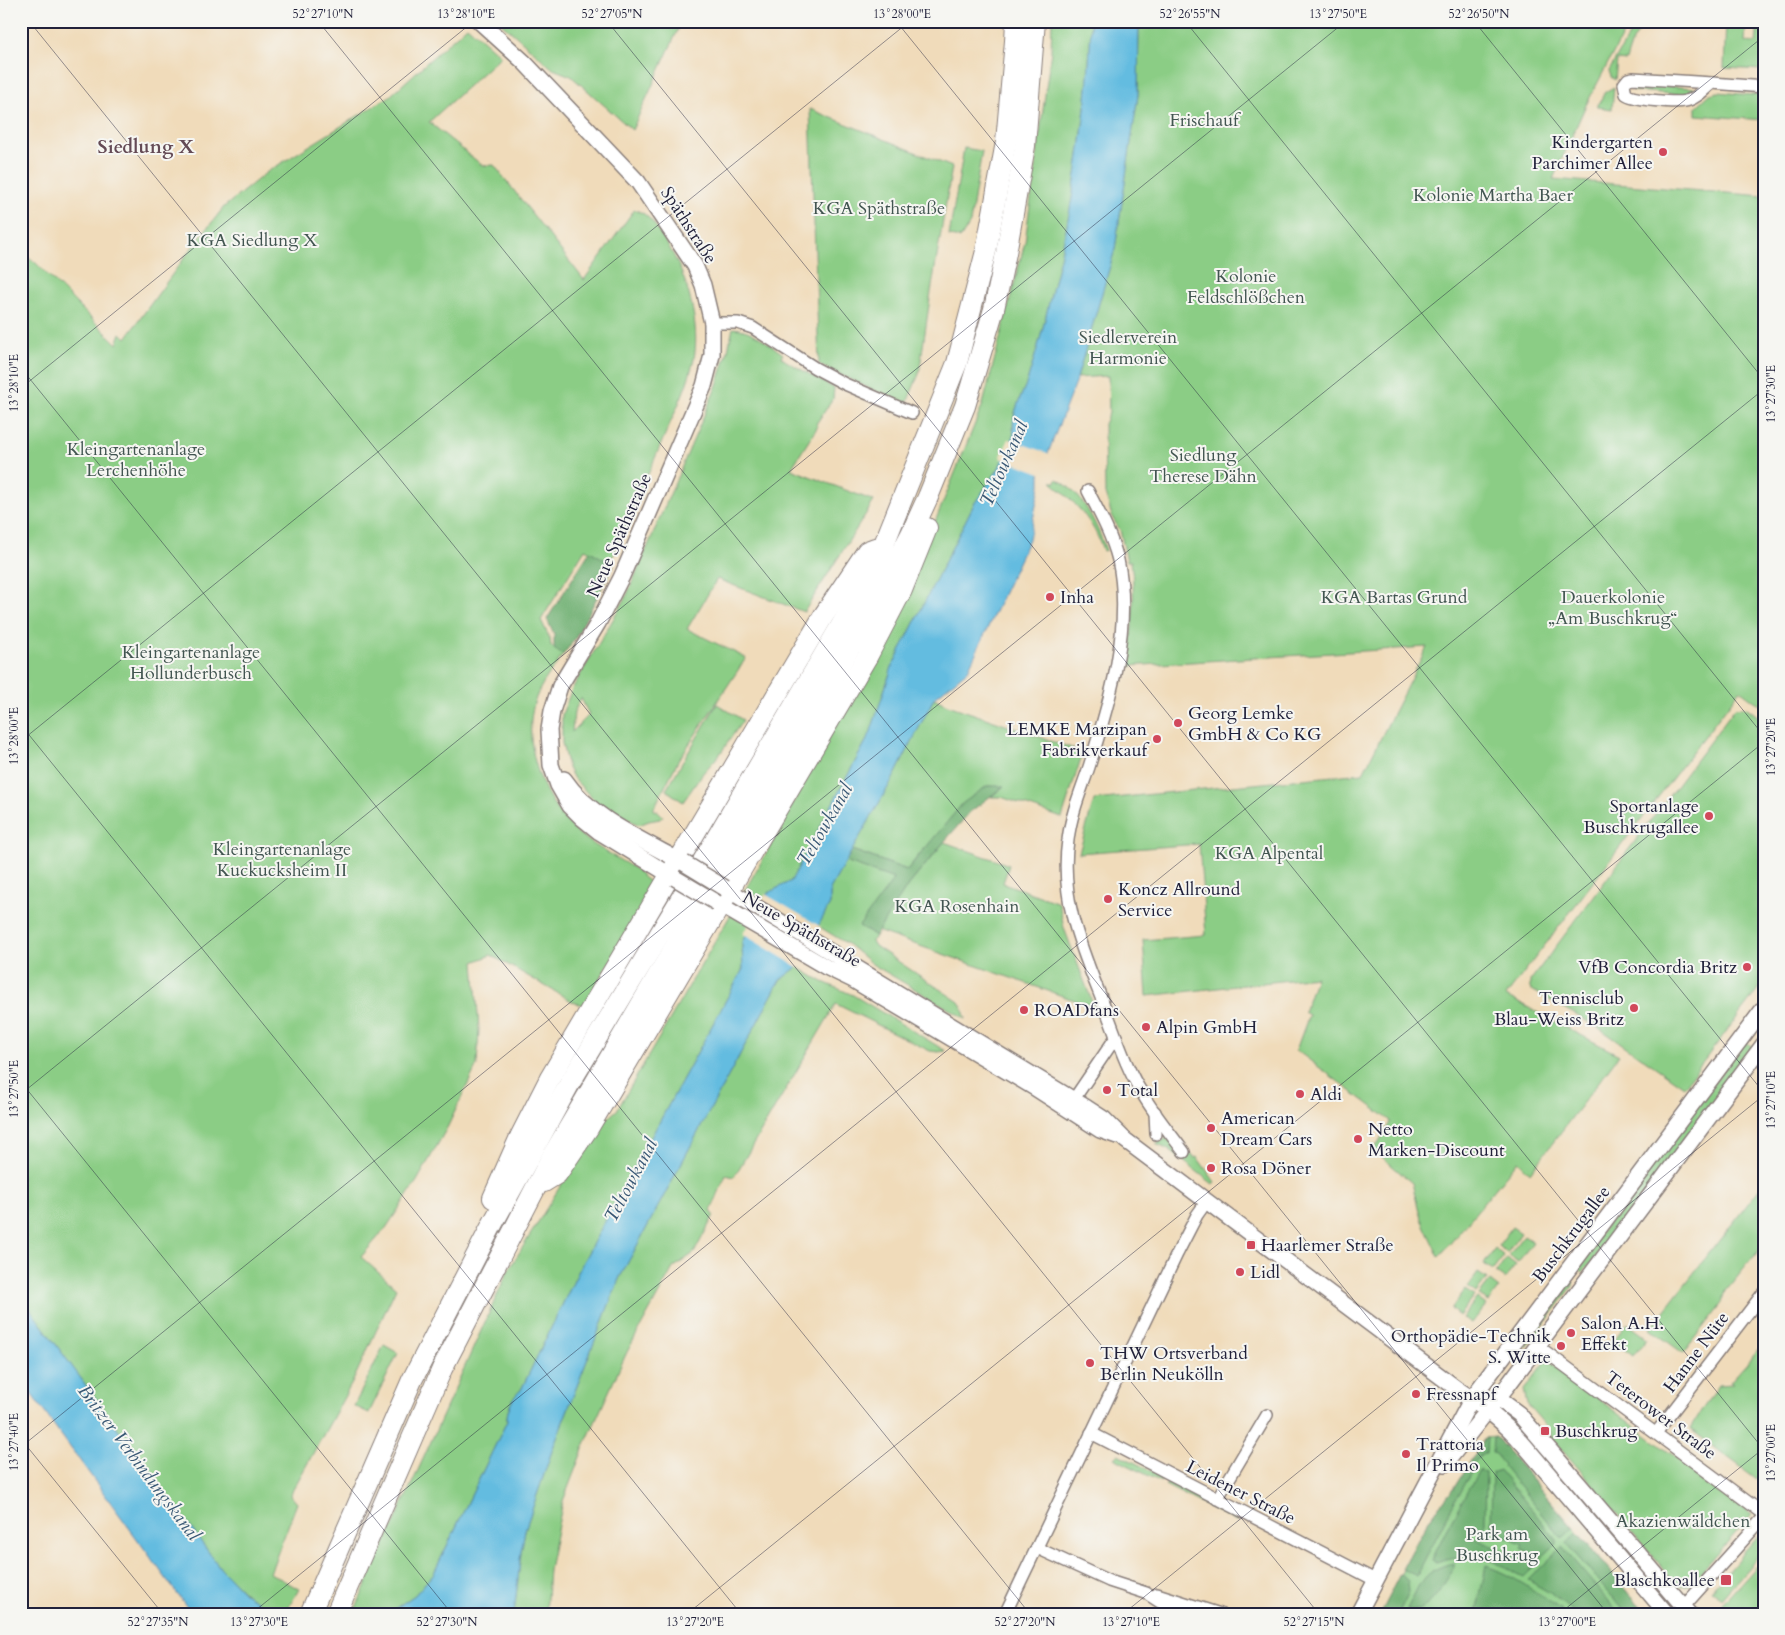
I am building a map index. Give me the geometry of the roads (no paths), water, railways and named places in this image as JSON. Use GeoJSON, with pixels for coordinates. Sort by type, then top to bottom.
{"type":"FeatureCollection","features":[{"type":"Feature","properties":{"kind":"highway"},"geometry":{"type":"LineString","coordinates":[[313,1606],[412,1380],[492,1223],[571,1081],[679,902],[850,610],[884,544],[956,363],[986,251],[1006,142],[1016,41],[1016,21]]}},
{"type":"Feature","properties":{"kind":"highway"},"geometry":{"type":"LineString","coordinates":[[337,1611],[442,1369],[538,1185],[576,1116],[865,622],[928,498],[965,406],[996,299],[1025,146],[1035,21]]}},
{"type":"Feature","properties":{"kind":"highway"},"geometry":{"type":"LineString","coordinates":[[538,1185],[557,1174],[589,1128],[723,896],[867,657],[898,598],[929,522],[928,498]]}},
{"type":"Feature","properties":{"kind":"highway"},"geometry":{"type":"LineString","coordinates":[[492,1223],[490,1204],[550,1078],[677,869],[838,594],[867,551],[884,544]]}},
{"type":"Feature","properties":{"kind":"main road","name":"Späthstraße"},"geometry":{"type":"LineString","coordinates":[[479,21],[524,62],[638,182],[695,266],[703,285],[712,323]]}},
{"type":"Feature","properties":{"kind":"main road","name":"Neue Späthstraße"},"geometry":{"type":"LineString","coordinates":[[712,323],[712,355],[698,402],[622,576],[598,624],[560,686],[550,721],[549,739],[551,756],[568,785],[591,809],[677,869],[1070,1103]]}},
{"type":"Feature","properties":{"kind":"main road","name":"Buschkrugallee"},"geometry":{"type":"LineString","coordinates":[[1358,1614],[1472,1398],[1764,1008]]}},
{"type":"Feature","properties":{"kind":"main road"},"geometry":{"type":"LineString","coordinates":[[1748,1029],[1764,1043]]}},
{"type":"Feature","properties":{"kind":"main road","name":"Buschkrugallee"},"geometry":{"type":"LineString","coordinates":[[1424,1491],[1538,1346],[1764,1043]]}},
{"type":"Feature","properties":{"kind":"main road"},"geometry":{"type":"LineString","coordinates":[[1070,1103],[1104,1119],[1125,1140],[1472,1398],[1492,1405],[1509,1405],[1519,1414],[1684,1612]]}},
{"type":"Feature","properties":{"kind":"main road"},"geometry":{"type":"LineString","coordinates":[[1568,1270],[1585,1283]]}},
{"type":"Feature","properties":{"kind":"main road"},"geometry":{"type":"LineString","coordinates":[[1492,1405],[1509,1428],[1667,1614]]}},
{"type":"Feature","properties":{"kind":"street"},"geometry":{"type":"LineString","coordinates":[[1712,84],[1686,101],[1634,98],[1629,96],[1624,90],[1625,82],[1633,78],[1764,87]]}},
{"type":"Feature","properties":{"kind":"street"},"geometry":{"type":"LineString","coordinates":[[712,323],[738,323],[753,328],[815,368],[845,384],[912,413]]}},
{"type":"Feature","properties":{"kind":"street"},"geometry":{"type":"LineString","coordinates":[[1088,491],[1114,544],[1121,581],[1123,606],[1120,644],[1108,700],[1089,767],[1072,816],[1068,840],[1068,890],[1073,923],[1078,939],[1133,1076],[1154,1112],[1184,1152]]}},
{"type":"Feature","properties":{"kind":"street"},"geometry":{"type":"LineString","coordinates":[[1070,1103],[1116,1037]]}},
{"type":"Feature","properties":{"kind":"street"},"geometry":{"type":"LineString","coordinates":[[1154,1112],[1156,1134]]}},
{"type":"Feature","properties":{"kind":"street"},"geometry":{"type":"LineString","coordinates":[[1005,1614],[1177,1254],[1197,1215],[1207,1201]]}},
{"type":"Feature","properties":{"kind":"street","name":"Hanne Nüte"},"geometry":{"type":"LineString","coordinates":[[1656,1433],[1764,1292]]}},
{"type":"Feature","properties":{"kind":"street","name":"Teterower Straße"},"geometry":{"type":"LineString","coordinates":[[1538,1346],[1764,1515]]}},
{"type":"Feature","properties":{"kind":"street"},"geometry":{"type":"LineString","coordinates":[[1216,1499],[1267,1415]]}},
{"type":"Feature","properties":{"kind":"street","name":"Leidener Straße"},"geometry":{"type":"LineString","coordinates":[[1091,1433],[1375,1580]]}},
{"type":"Feature","properties":{"kind":"street"},"geometry":{"type":"LineString","coordinates":[[1684,1612],[1764,1515]]}},
{"type":"Feature","properties":{"kind":"street"},"geometry":{"type":"LineString","coordinates":[[1037,1548],[1109,1581],[1146,1593],[1159,1594],[1220,1614]]}},
{"type":"Feature","properties":{"kind":"street"},"geometry":{"type":"LineString","coordinates":[[1146,1593],[1160,1602],[1194,1614]]}},
{"type":"Feature","properties":{"kind":"water","name":"Teltowkanal"},"geometry":{"type":"Polygon","coordinates":[[[1091,21],[1139,21],[1138,95],[1115,249],[1077,378],[1040,474],[1040,486],[1029,539],[968,670],[934,698],[895,775],[830,889],[830,904],[796,968],[780,980],[619,1279],[555,1442],[525,1530],[514,1614],[387,1614],[415,1595],[434,1573],[507,1421],[511,1404],[521,1390],[584,1260],[743,969],[742,942],[768,893],[791,881],[870,734],[892,667],[974,504],[998,470],[1014,434],[1015,413],[1040,339],[1072,200],[1085,110],[1091,21]]]}},
{"type":"Feature","properties":{"kind":"water","name":"Britzer Verbindungskanal"},"geometry":{"type":"Polygon","coordinates":[[[21,1297],[221,1569],[245,1594],[278,1614],[192,1614],[21,1380],[21,1297]]]}},
{"type":"Feature","properties":{"kind":"place","name":"Kindergarten Parchimer Allee"},"geometry":{"type":"Point","coordinates":[1663,152]}},
{"type":"Feature","properties":{"kind":"place","name":"Inha"},"geometry":{"type":"Point","coordinates":[1050,597]}},
{"type":"Feature","properties":{"kind":"place","name":"Georg Lemke GmbH & Co KG"},"geometry":{"type":"Point","coordinates":[1178,723]}},
{"type":"Feature","properties":{"kind":"place","name":"LEMKE Marzipan Fabrikverkauf"},"geometry":{"type":"Point","coordinates":[1157,739]}},
{"type":"Feature","properties":{"kind":"place","name":"Sportanlage Buschkrugallee"},"geometry":{"type":"Point","coordinates":[1709,816]}},
{"type":"Feature","properties":{"kind":"place","name":"Koncz Allround Service"},"geometry":{"type":"Point","coordinates":[1108,899]}},
{"type":"Feature","properties":{"kind":"place","name":"VfB Concordia Britz"},"geometry":{"type":"Point","coordinates":[1747,967]}},
{"type":"Feature","properties":{"kind":"place","name":"Tennisclub Blau-Weiss Britz"},"geometry":{"type":"Point","coordinates":[1634,1008]}},
{"type":"Feature","properties":{"kind":"place","name":"ROADfans"},"geometry":{"type":"Point","coordinates":[1024,1010]}},
{"type":"Feature","properties":{"kind":"place","name":"Alpin GmbH"},"geometry":{"type":"Point","coordinates":[1146,1027]}},
{"type":"Feature","properties":{"kind":"place","name":"Total"},"geometry":{"type":"Point","coordinates":[1107,1090]}},
{"type":"Feature","properties":{"kind":"place","name":"Aldi"},"geometry":{"type":"Point","coordinates":[1300,1094]}},
{"type":"Feature","properties":{"kind":"place","name":"American Dream Cars"},"geometry":{"type":"Point","coordinates":[1211,1128]}},
{"type":"Feature","properties":{"kind":"place","name":"Netto Marken-Discount"},"geometry":{"type":"Point","coordinates":[1358,1139]}},
{"type":"Feature","properties":{"kind":"place","name":"Rosa Döner"},"geometry":{"type":"Point","coordinates":[1211,1168]}},
{"type":"Feature","properties":{"kind":"place","name":"Haarlemer Straße"},"geometry":{"type":"Point","coordinates":[1251,1245]}},
{"type":"Feature","properties":{"kind":"place","name":"Lidl"},"geometry":{"type":"Point","coordinates":[1240,1272]}},
{"type":"Feature","properties":{"kind":"place","name":"Salon A.H. Effekt"},"geometry":{"type":"Point","coordinates":[1571,1333]}},
{"type":"Feature","properties":{"kind":"place","name":"Orthopädie-Technik S. Witte"},"geometry":{"type":"Point","coordinates":[1561,1346]}},
{"type":"Feature","properties":{"kind":"place","name":"THW Ortsverband Berlin Neukölln"},"geometry":{"type":"Point","coordinates":[1090,1363]}},
{"type":"Feature","properties":{"kind":"place","name":"Fressnapf"},"geometry":{"type":"Point","coordinates":[1416,1394]}},
{"type":"Feature","properties":{"kind":"place","name":"Buschkrug"},"geometry":{"type":"Point","coordinates":[1545,1431]}},
{"type":"Feature","properties":{"kind":"place","name":"Trattoria Il Primo"},"geometry":{"type":"Point","coordinates":[1406,1454]}},
{"type":"Feature","properties":{"kind":"place","name":"Blaschkoallee"},"geometry":{"type":"Point","coordinates":[1726,1580]}},
{"type":"Feature","properties":{"kind":"district","name":"Siedlung X"},"geometry":{"type":"Point","coordinates":[146,146]}},
{"type":"Feature","properties":{"kind":"park label","name":"Frischauf"},"geometry":{"type":"Point","coordinates":[1204,120]}},
{"type":"Feature","properties":{"kind":"park label","name":"Kolonie Martha Baer"},"geometry":{"type":"Point","coordinates":[1493,195]}},
{"type":"Feature","properties":{"kind":"park label","name":"KGA Späthstraße"},"geometry":{"type":"Point","coordinates":[879,208]}},
{"type":"Feature","properties":{"kind":"park label","name":"KGA Siedlung X"},"geometry":{"type":"Point","coordinates":[252,240]}},
{"type":"Feature","properties":{"kind":"park label","name":"Kolonie Feldschlößchen"},"geometry":{"type":"Point","coordinates":[1246,286]}},
{"type":"Feature","properties":{"kind":"park label","name":"Siedlerverein Harmonie"},"geometry":{"type":"Point","coordinates":[1128,347]}},
{"type":"Feature","properties":{"kind":"park label","name":"Kleingartenanlage Lerchenhöhe"},"geometry":{"type":"Point","coordinates":[136,459]}},
{"type":"Feature","properties":{"kind":"park label","name":"Siedlung Therese Dähn"},"geometry":{"type":"Point","coordinates":[1203,465]}},
{"type":"Feature","properties":{"kind":"park label","name":"KGA Bartas Grund"},"geometry":{"type":"Point","coordinates":[1394,597]}},
{"type":"Feature","properties":{"kind":"park label","name":"Dauerkolonie „Am Buschkrug“"},"geometry":{"type":"Point","coordinates":[1613,607]}},
{"type":"Feature","properties":{"kind":"park label","name":"Kleingartenanlage Hollunderbusch"},"geometry":{"type":"Point","coordinates":[191,662]}},
{"type":"Feature","properties":{"kind":"park label","name":"KGA Alpental"},"geometry":{"type":"Point","coordinates":[1269,853]}},
{"type":"Feature","properties":{"kind":"park label","name":"Kleingartenanlage Kuckucksheim II"},"geometry":{"type":"Point","coordinates":[282,860]}},
{"type":"Feature","properties":{"kind":"park label","name":"KGA Rosenhain"},"geometry":{"type":"Point","coordinates":[957,906]}},
{"type":"Feature","properties":{"kind":"park label","name":"Akazienwäldchen"},"geometry":{"type":"Point","coordinates":[1683,1521]}},
{"type":"Feature","properties":{"kind":"park label","name":"Park am Buschkrug"},"geometry":{"type":"Point","coordinates":[1497,1544]}}]}
